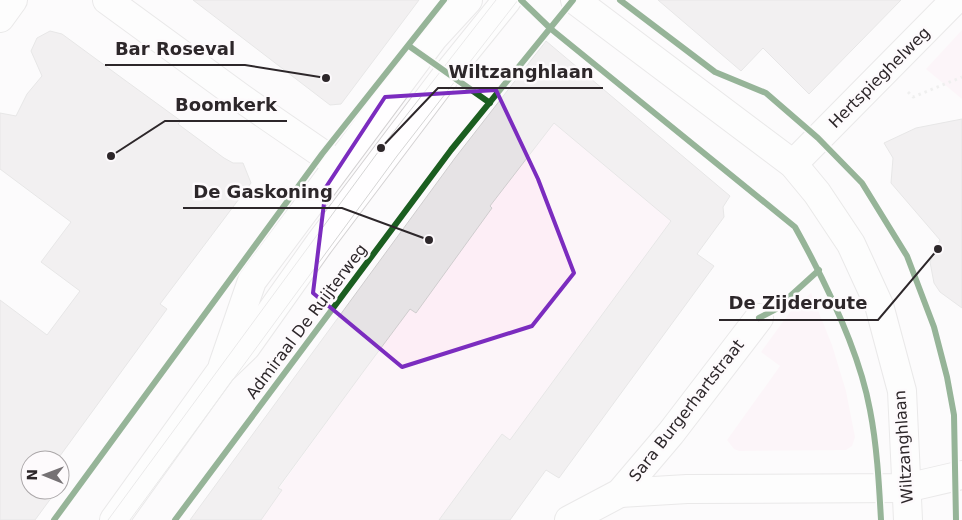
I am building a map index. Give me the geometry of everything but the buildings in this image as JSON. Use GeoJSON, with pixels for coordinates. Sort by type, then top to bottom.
{"type":"FeatureCollection","features":[{"type":"Feature","properties":{"kind":"street"},"geometry":{"type":"LineString","coordinates":[[0,18],[13,0]]}},
{"type":"Feature","properties":{"kind":"street"},"geometry":{"type":"LineString","coordinates":[[107,0],[244,100],[338,164]]}},
{"type":"Feature","properties":{"kind":"street","name":"Admiraal De Ruijterweg"},"geometry":{"type":"LineString","coordinates":[[221,370],[252,281],[434,37],[468,0]]}},
{"type":"Feature","properties":{"kind":"street","name":"Admiraal De Ruijterweg"},"geometry":{"type":"LineString","coordinates":[[114,520],[221,370],[246,347],[319,244],[448,73],[508,0]]}},
{"type":"Feature","properties":{"kind":"street","name":"Wiltzanghlaan"},"geometry":{"type":"LineString","coordinates":[[575,0],[793,164],[817,193],[851,244],[879,305],[902,391],[908,520]]}},
{"type":"Feature","properties":{"kind":"street","name":"Hertspieghelweg"},"geometry":{"type":"LineString","coordinates":[[793,164],[955,0]]}},
{"type":"Feature","properties":{"kind":"street","name":"Sara Burgerhartstraat"},"geometry":{"type":"LineString","coordinates":[[570,520],[620,492],[671,433],[759,318]]}},
{"type":"Feature","properties":{"kind":"street","name":"Sara Burgerhartstraat"},"geometry":{"type":"LineString","coordinates":[[620,492],[688,489],[906,488],[962,475]]}},
{"type":"Feature","properties":{"kind":"path"},"geometry":{"type":"LineString","coordinates":[[886,70],[913,97],[962,77]]}},
{"type":"Feature","properties":{"kind":"highlighted area"},"geometry":{"type":"Polygon","coordinates":[[[496,90],[538,179],[574,273],[532,326],[402,367],[313,293],[326,187],[385,97],[496,90]]]}},
{"type":"Feature","properties":{"kind":"shaded area"},"geometry":{"type":"Polygon","coordinates":[[[962,30],[962,99],[926,69],[962,30]]]}},
{"type":"Feature","properties":{"kind":"shaded area"},"geometry":{"type":"Polygon","coordinates":[[[562,97],[696,212],[470,520],[256,520],[562,97]]]}},
{"type":"Feature","properties":{"kind":"shaded area"},"geometry":{"type":"Polygon","coordinates":[[[811,293],[832,345],[846,391],[855,437],[852,446],[846,450],[739,451],[734,449],[727,440],[780,366],[761,352],[790,312],[811,293]]]}},
{"type":"Feature","properties":{"kind":"tram line"},"geometry":{"type":"LineString","coordinates":[[108,520],[381,148],[496,0]]}},
{"type":"Feature","properties":{"kind":"tram line"},"geometry":{"type":"LineString","coordinates":[[130,520],[397,156],[518,0]]}},
{"type":"Feature","properties":{"kind":"cycle path"},"geometry":{"type":"LineString","coordinates":[[54,520],[322,154],[444,0]]}},
{"type":"Feature","properties":{"kind":"cycle path"},"geometry":{"type":"LineString","coordinates":[[521,0],[551,29],[795,227],[840,316],[858,363],[870,410],[874,437],[881,520]]}},
{"type":"Feature","properties":{"kind":"cycle path"},"geometry":{"type":"LineString","coordinates":[[175,520],[451,150],[573,0]]}},
{"type":"Feature","properties":{"kind":"cycle path"},"geometry":{"type":"LineString","coordinates":[[620,0],[715,72],[766,93],[818,138],[862,183],[907,256],[934,327],[947,377],[954,415],[956,520]]}},
{"type":"Feature","properties":{"kind":"cycle path"},"geometry":{"type":"LineString","coordinates":[[409,46],[490,103]]}},
{"type":"Feature","properties":{"kind":"cycle path"},"geometry":{"type":"LineString","coordinates":[[759,318],[776,309],[819,270]]}},
{"type":"Feature","properties":{"kind":"place","name":"Bar Roseval"},"geometry":{"type":"Point","coordinates":[326,78]}},
{"type":"Feature","properties":{"kind":"place","name":"Wiltzanghlaan"},"geometry":{"type":"Point","coordinates":[381,148]}},
{"type":"Feature","properties":{"kind":"place","name":"Boomkerk"},"geometry":{"type":"Point","coordinates":[111,156]}},
{"type":"Feature","properties":{"kind":"place","name":"De Gaskoning"},"geometry":{"type":"Point","coordinates":[429,240]}},
{"type":"Feature","properties":{"kind":"place","name":"De Zijderoute"},"geometry":{"type":"Point","coordinates":[938,249]}}]}
